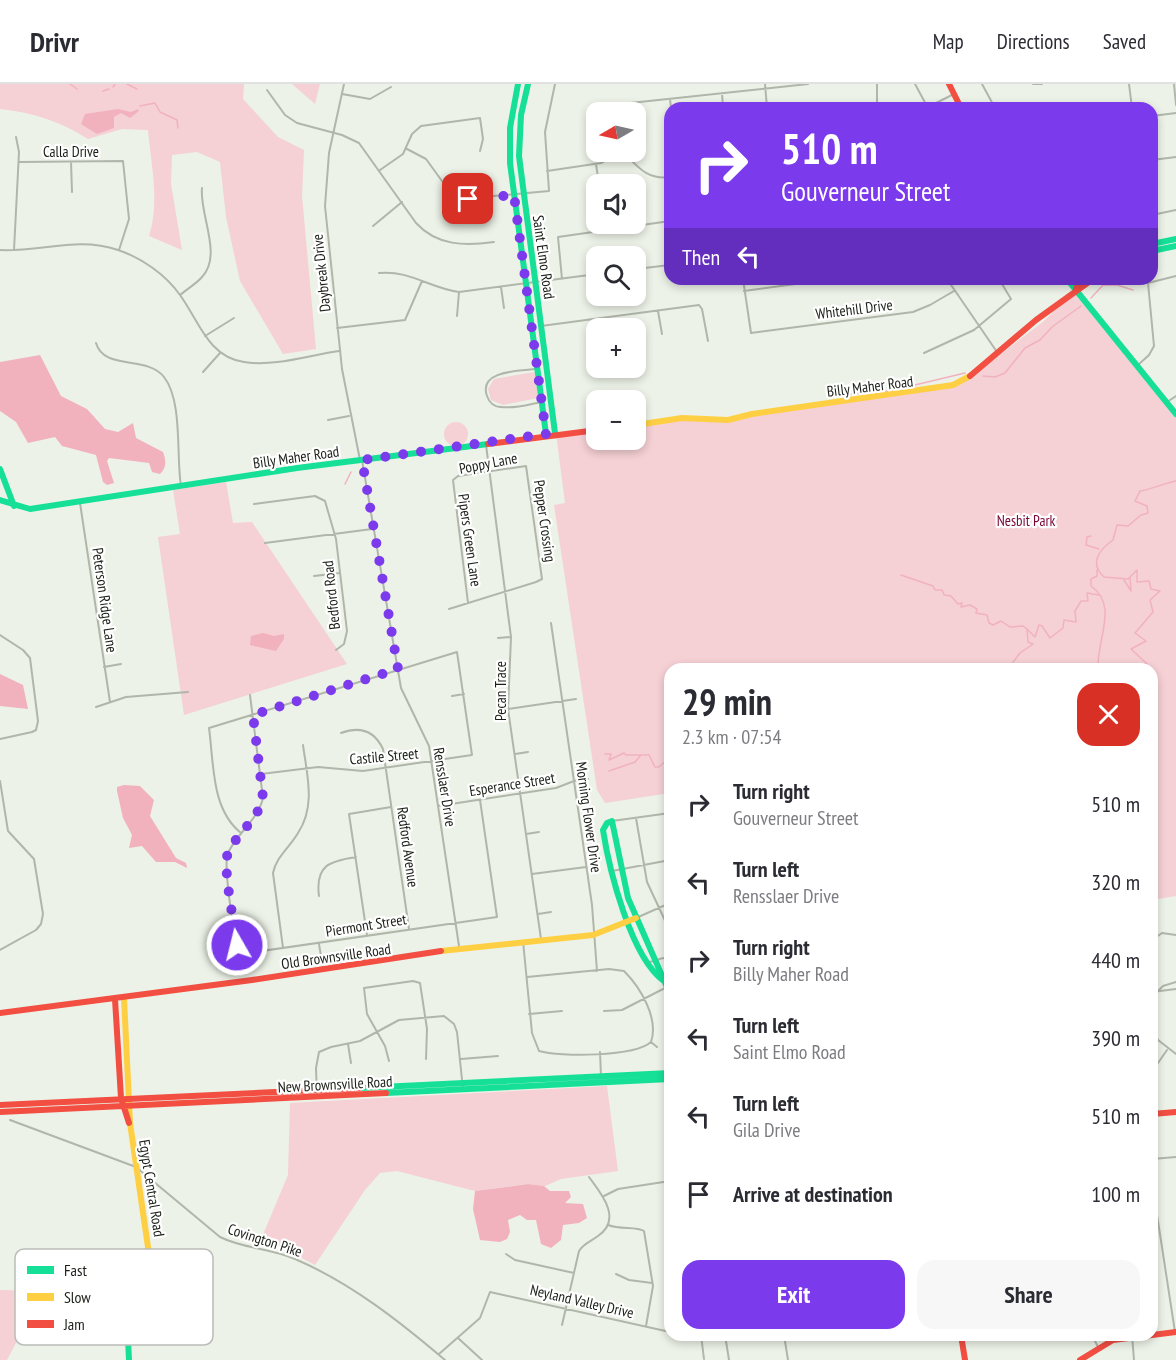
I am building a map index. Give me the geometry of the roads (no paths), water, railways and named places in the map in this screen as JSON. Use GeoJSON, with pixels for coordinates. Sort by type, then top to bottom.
{"type":"FeatureCollection","features":[{"type":"Feature","properties":{"kind":"main road","name":"Saint Elmo Road"},"geometry":{"type":"LineString","coordinates":[[528,84],[519,138],[523,195],[541,326],[542,400],[546,434]]}},
{"type":"Feature","properties":{"kind":"main road"},"geometry":{"type":"LineString","coordinates":[[948,84],[958,102]]}},
{"type":"Feature","properties":{"kind":"main road","name":"Saint Elmo Road"},"geometry":{"type":"LineString","coordinates":[[517,88],[509,137],[514,195],[541,372],[550,396],[555,433]]}},
{"type":"Feature","properties":{"kind":"main road"},"geometry":{"type":"LineString","coordinates":[[517,88],[525,94]]}},
{"type":"Feature","properties":{"kind":"main road"},"geometry":{"type":"LineString","coordinates":[[1158,243],[1176,239]]}},
{"type":"Feature","properties":{"kind":"main road"},"geometry":{"type":"LineString","coordinates":[[1158,250],[1176,246]]}},
{"type":"Feature","properties":{"kind":"main road"},"geometry":{"type":"LineString","coordinates":[[1072,285],[1176,414]]}},
{"type":"Feature","properties":{"kind":"main road"},"geometry":{"type":"LineString","coordinates":[[1076,290],[1078,285]]}},
{"type":"Feature","properties":{"kind":"main road","name":"Billy Maher Road"},"geometry":{"type":"LineString","coordinates":[[646,423],[682,418],[729,420],[752,414],[946,387],[970,377],[997,352],[1084,285]]}},
{"type":"Feature","properties":{"kind":"main road"},"geometry":{"type":"LineString","coordinates":[[542,400],[550,396]]}},
{"type":"Feature","properties":{"kind":"main road","name":"Billy Maher Road"},"geometry":{"type":"LineString","coordinates":[[0,500],[14,506],[30,508],[485,442],[586,430]]}},
{"type":"Feature","properties":{"kind":"main road"},"geometry":{"type":"LineString","coordinates":[[0,469],[14,506]]}},
{"type":"Feature","properties":{"kind":"main road"},"geometry":{"type":"LineString","coordinates":[[653,961],[620,869],[612,821],[606,824],[603,830],[609,871],[626,922],[664,980]]}},
{"type":"Feature","properties":{"kind":"main road","name":"Old Brownsville Road"},"geometry":{"type":"LineString","coordinates":[[0,1013],[393,960],[459,946],[593,935],[636,918]]}},
{"type":"Feature","properties":{"kind":"main road","name":"Egypt Central Road"},"geometry":{"type":"LineString","coordinates":[[124,998],[130,1123],[147,1249]]}},
{"type":"Feature","properties":{"kind":"main road","name":"Egypt Central Road"},"geometry":{"type":"LineString","coordinates":[[115,999],[122,1107],[130,1123]]}},
{"type":"Feature","properties":{"kind":"main road","name":"New Brownsville Road"},"geometry":{"type":"LineString","coordinates":[[463,1086],[664,1073]]}},
{"type":"Feature","properties":{"kind":"main road","name":"New Brownsville Road"},"geometry":{"type":"LineString","coordinates":[[0,1105],[130,1097],[317,1093],[664,1079]]}},
{"type":"Feature","properties":{"kind":"main road","name":"New Brownsville Road"},"geometry":{"type":"LineString","coordinates":[[0,1112],[131,1107],[317,1093]]}},
{"type":"Feature","properties":{"kind":"main road"},"geometry":{"type":"LineString","coordinates":[[1158,1114],[1176,1112]]}},
{"type":"Feature","properties":{"kind":"main road"},"geometry":{"type":"LineString","coordinates":[[1158,1334],[1176,1332]]}},
{"type":"Feature","properties":{"kind":"main road"},"geometry":{"type":"LineString","coordinates":[[962,1341],[965,1360]]}},
{"type":"Feature","properties":{"kind":"main road"},"geometry":{"type":"LineString","coordinates":[[1080,1360],[1111,1341]]}},
{"type":"Feature","properties":{"kind":"main road","name":"Egypt Central Road"},"geometry":{"type":"LineString","coordinates":[[127,1345],[129,1360]]}},
{"type":"Feature","properties":{"kind":"street","name":"Daybreak Drive"},"geometry":{"type":"LineString","coordinates":[[344,84],[333,133],[326,206],[339,351],[349,416],[361,460]]}},
{"type":"Feature","properties":{"kind":"street"},"geometry":{"type":"LineString","coordinates":[[407,149],[426,159],[450,192],[458,198],[523,195],[549,191],[546,127],[555,84]]}},
{"type":"Feature","properties":{"kind":"street"},"geometry":{"type":"LineString","coordinates":[[643,102],[765,86],[808,84]]}},
{"type":"Feature","properties":{"kind":"street"},"geometry":{"type":"LineString","coordinates":[[877,84],[877,102]]}},
{"type":"Feature","properties":{"kind":"street"},"geometry":{"type":"LineString","coordinates":[[915,84],[925,102]]}},
{"type":"Feature","properties":{"kind":"street"},"geometry":{"type":"LineString","coordinates":[[982,84],[992,102]]}},
{"type":"Feature","properties":{"kind":"street"},"geometry":{"type":"LineString","coordinates":[[1033,84],[1042,84]]}},
{"type":"Feature","properties":{"kind":"street"},"geometry":{"type":"LineString","coordinates":[[1129,84],[1131,102]]}},
{"type":"Feature","properties":{"kind":"street"},"geometry":{"type":"LineString","coordinates":[[1174,84],[1176,105]]}},
{"type":"Feature","properties":{"kind":"street"},"geometry":{"type":"LineString","coordinates":[[765,86],[766,102]]}},
{"type":"Feature","properties":{"kind":"street"},"geometry":{"type":"LineString","coordinates":[[342,94],[370,99],[391,87]]}},
{"type":"Feature","properties":{"kind":"street"},"geometry":{"type":"LineString","coordinates":[[267,90],[293,121],[359,143],[419,226],[432,236],[463,246],[494,242]]}},
{"type":"Feature","properties":{"kind":"street"},"geometry":{"type":"LineString","coordinates":[[722,93],[723,102]]}},
{"type":"Feature","properties":{"kind":"street"},"geometry":{"type":"LineString","coordinates":[[939,102],[954,94]]}},
{"type":"Feature","properties":{"kind":"street"},"geometry":{"type":"LineString","coordinates":[[1158,115],[1176,113]]}},
{"type":"Feature","properties":{"kind":"street"},"geometry":{"type":"LineString","coordinates":[[380,170],[407,149],[413,132],[423,125],[480,118],[483,138],[480,151]]}},
{"type":"Feature","properties":{"kind":"street"},"geometry":{"type":"LineString","coordinates":[[14,250],[18,162],[16,137]]}},
{"type":"Feature","properties":{"kind":"street"},"geometry":{"type":"LineString","coordinates":[[1158,159],[1176,157]]}},
{"type":"Feature","properties":{"kind":"street","name":"Calla Drive"},"geometry":{"type":"LineString","coordinates":[[18,162],[123,161],[129,219],[119,250]]}},
{"type":"Feature","properties":{"kind":"street"},"geometry":{"type":"LineString","coordinates":[[71,162],[72,192]]}},
{"type":"Feature","properties":{"kind":"street"},"geometry":{"type":"LineString","coordinates":[[547,171],[602,162]]}},
{"type":"Feature","properties":{"kind":"street"},"geometry":{"type":"LineString","coordinates":[[632,162],[647,176],[664,177]]}},
{"type":"Feature","properties":{"kind":"street"},"geometry":{"type":"LineString","coordinates":[[596,164],[597,174]]}},
{"type":"Feature","properties":{"kind":"street"},"geometry":{"type":"LineString","coordinates":[[180,295],[203,277],[209,265],[210,254],[202,188]]}},
{"type":"Feature","properties":{"kind":"street"},"geometry":{"type":"LineString","coordinates":[[373,226],[382,215],[402,202]]}},
{"type":"Feature","properties":{"kind":"street"},"geometry":{"type":"LineString","coordinates":[[1158,214],[1176,210]]}},
{"type":"Feature","properties":{"kind":"street"},"geometry":{"type":"LineString","coordinates":[[562,279],[556,236],[664,222]]}},
{"type":"Feature","properties":{"kind":"street"},"geometry":{"type":"LineString","coordinates":[[0,250],[71,243],[96,244],[119,250],[148,265],[180,295],[205,336],[220,353],[235,360],[254,363],[339,351]]}},
{"type":"Feature","properties":{"kind":"street"},"geometry":{"type":"LineString","coordinates":[[646,268],[664,266]]}},
{"type":"Feature","properties":{"kind":"street"},"geometry":{"type":"LineString","coordinates":[[379,273],[400,272],[459,292],[586,276]]}},
{"type":"Feature","properties":{"kind":"street"},"geometry":{"type":"LineString","coordinates":[[1158,280],[1176,276]]}},
{"type":"Feature","properties":{"kind":"street"},"geometry":{"type":"LineString","coordinates":[[337,328],[405,320],[422,281]]}},
{"type":"Feature","properties":{"kind":"street"},"geometry":{"type":"LineString","coordinates":[[744,285],[744,291],[789,285]]}},
{"type":"Feature","properties":{"kind":"street"},"geometry":{"type":"LineString","coordinates":[[950,285],[997,352]]}},
{"type":"Feature","properties":{"kind":"street"},"geometry":{"type":"LineString","coordinates":[[924,353],[979,326],[1013,299],[1003,285]]}},
{"type":"Feature","properties":{"kind":"street"},"geometry":{"type":"LineString","coordinates":[[1138,365],[1150,354],[1154,346],[1148,285]]}},
{"type":"Feature","properties":{"kind":"street"},"geometry":{"type":"LineString","coordinates":[[501,287],[504,308]]}},
{"type":"Feature","properties":{"kind":"street","name":"Whitehill Drive"},"geometry":{"type":"LineString","coordinates":[[744,291],[751,333],[913,312],[954,291]]}},
{"type":"Feature","properties":{"kind":"street"},"geometry":{"type":"LineString","coordinates":[[458,316],[459,292]]}},
{"type":"Feature","properties":{"kind":"street"},"geometry":{"type":"LineString","coordinates":[[541,326],[701,306],[708,341]]}},
{"type":"Feature","properties":{"kind":"street"},"geometry":{"type":"LineString","coordinates":[[658,311],[662,334]]}},
{"type":"Feature","properties":{"kind":"street"},"geometry":{"type":"LineString","coordinates":[[205,336],[234,318]]}},
{"type":"Feature","properties":{"kind":"street"},"geometry":{"type":"LineString","coordinates":[[96,343],[104,356],[150,366],[164,376],[172,393],[180,452],[177,465],[181,486]]}},
{"type":"Feature","properties":{"kind":"street"},"geometry":{"type":"LineString","coordinates":[[203,372],[220,353]]}},
{"type":"Feature","properties":{"kind":"street"},"geometry":{"type":"LineString","coordinates":[[541,372],[496,375],[488,382],[486,390],[490,402],[499,407],[542,400]]}},
{"type":"Feature","properties":{"kind":"street"},"geometry":{"type":"LineString","coordinates":[[1167,402],[1176,396]]}},
{"type":"Feature","properties":{"kind":"street"},"geometry":{"type":"LineString","coordinates":[[328,420],[349,416]]}},
{"type":"Feature","properties":{"kind":"street","name":"Pecan Trace"},"geometry":{"type":"LineString","coordinates":[[485,442],[511,637],[508,710],[542,940]]}},
{"type":"Feature","properties":{"kind":"street","name":"Rensslaer Drive"},"geometry":{"type":"LineString","coordinates":[[361,460],[404,698],[424,732],[431,762],[459,946]]}},
{"type":"Feature","properties":{"kind":"street","name":"Poppy Lane"},"geometry":{"type":"LineString","coordinates":[[453,480],[459,476],[526,466]]}},
{"type":"Feature","properties":{"kind":"street","name":"Pepper Crossing"},"geometry":{"type":"LineString","coordinates":[[505,592],[542,579],[526,466]]}},
{"type":"Feature","properties":{"kind":"street","name":"Pipers Green Lane"},"geometry":{"type":"LineString","coordinates":[[453,480],[468,603]]}},
{"type":"Feature","properties":{"kind":"street","name":"Bedford Road"},"geometry":{"type":"LineString","coordinates":[[254,504],[324,496],[335,534],[347,631],[344,644],[336,650]]}},
{"type":"Feature","properties":{"kind":"street","name":"Peterson Ridge Lane"},"geometry":{"type":"LineString","coordinates":[[80,502],[110,702]]}},
{"type":"Feature","properties":{"kind":"street"},"geometry":{"type":"LineString","coordinates":[[265,543],[372,529]]}},
{"type":"Feature","properties":{"kind":"street"},"geometry":{"type":"LineString","coordinates":[[314,576],[340,573]]}},
{"type":"Feature","properties":{"kind":"street"},"geometry":{"type":"LineString","coordinates":[[449,609],[505,592]]}},
{"type":"Feature","properties":{"kind":"street","name":"Morning Flower Drive"},"geometry":{"type":"LineString","coordinates":[[551,622],[586,867],[597,970]]}},
{"type":"Feature","properties":{"kind":"street"},"geometry":{"type":"LineString","coordinates":[[0,635],[23,650],[30,658],[38,721],[36,730],[0,739]]}},
{"type":"Feature","properties":{"kind":"street"},"geometry":{"type":"LineString","coordinates":[[498,638],[511,637]]}},
{"type":"Feature","properties":{"kind":"street"},"geometry":{"type":"LineString","coordinates":[[250,695],[253,715],[261,774],[262,803],[242,832],[228,820],[220,807],[209,728],[253,715],[398,669],[457,652],[464,694],[452,696]]}},
{"type":"Feature","properties":{"kind":"street"},"geometry":{"type":"LineString","coordinates":[[104,667],[121,664]]}},
{"type":"Feature","properties":{"kind":"street"},"geometry":{"type":"LineString","coordinates":[[96,707],[154,693],[188,692]]}},
{"type":"Feature","properties":{"kind":"street","name":"Castile Street"},"geometry":{"type":"LineString","coordinates":[[261,774],[324,767],[358,771],[472,755],[464,694]]}},
{"type":"Feature","properties":{"kind":"street"},"geometry":{"type":"LineString","coordinates":[[508,710],[576,699]]}},
{"type":"Feature","properties":{"kind":"street","name":"Redford Avenue"},"geometry":{"type":"LineString","coordinates":[[341,733],[357,729],[370,732],[382,747],[409,929]]}},
{"type":"Feature","properties":{"kind":"street"},"geometry":{"type":"LineString","coordinates":[[283,948],[274,870],[307,815],[309,797],[303,745]]}},
{"type":"Feature","properties":{"kind":"street"},"geometry":{"type":"LineString","coordinates":[[514,754],[528,752]]}},
{"type":"Feature","properties":{"kind":"street","name":"Esperance Street"},"geometry":{"type":"LineString","coordinates":[[438,806],[558,788],[574,781],[588,779]]}},
{"type":"Feature","properties":{"kind":"street"},"geometry":{"type":"LineString","coordinates":[[0,780],[8,831],[34,859],[43,914],[41,924],[36,930],[0,950]]}},
{"type":"Feature","properties":{"kind":"street","name":"Piermont Street"},"geometry":{"type":"LineString","coordinates":[[242,832],[227,854],[226,865],[239,953],[497,916],[480,800]]}},
{"type":"Feature","properties":{"kind":"street"},"geometry":{"type":"LineString","coordinates":[[367,935],[349,814],[391,807]]}},
{"type":"Feature","properties":{"kind":"street"},"geometry":{"type":"LineString","coordinates":[[612,821],[664,814]]}},
{"type":"Feature","properties":{"kind":"street"},"geometry":{"type":"LineString","coordinates":[[636,818],[647,882],[664,918]]}},
{"type":"Feature","properties":{"kind":"street"},"geometry":{"type":"LineString","coordinates":[[526,834],[539,832]]}},
{"type":"Feature","properties":{"kind":"street"},"geometry":{"type":"LineString","coordinates":[[319,896],[318,880],[324,867],[335,861],[356,857]]}},
{"type":"Feature","properties":{"kind":"street"},"geometry":{"type":"LineString","coordinates":[[609,871],[664,861]]}},
{"type":"Feature","properties":{"kind":"street"},"geometry":{"type":"LineString","coordinates":[[532,874],[586,867]]}},
{"type":"Feature","properties":{"kind":"street"},"geometry":{"type":"LineString","coordinates":[[636,918],[664,905]]}},
{"type":"Feature","properties":{"kind":"street"},"geometry":{"type":"LineString","coordinates":[[538,914],[551,912]]}},
{"type":"Feature","properties":{"kind":"street"},"geometry":{"type":"LineString","coordinates":[[1158,936],[1162,933],[1176,934]]}},
{"type":"Feature","properties":{"kind":"street"},"geometry":{"type":"LineString","coordinates":[[523,941],[529,1014],[532,1036],[539,1051],[552,1054],[634,1051],[651,1042],[654,1023],[644,999],[624,971],[597,970],[526,977]]}},
{"type":"Feature","properties":{"kind":"street"},"geometry":{"type":"LineString","coordinates":[[319,943],[323,968]]}},
{"type":"Feature","properties":{"kind":"street"},"geometry":{"type":"LineString","coordinates":[[653,961],[664,960]]}},
{"type":"Feature","properties":{"kind":"street"},"geometry":{"type":"LineString","coordinates":[[1158,991],[1163,986],[1176,982]]}},
{"type":"Feature","properties":{"kind":"street"},"geometry":{"type":"LineString","coordinates":[[389,1061],[387,1049],[367,1014],[364,988],[420,983],[426,1017],[426,1059]]}},
{"type":"Feature","properties":{"kind":"street"},"geometry":{"type":"LineString","coordinates":[[604,1011],[622,1010],[664,985]]}},
{"type":"Feature","properties":{"kind":"street"},"geometry":{"type":"LineString","coordinates":[[1158,991],[1176,989]]}},
{"type":"Feature","properties":{"kind":"street"},"geometry":{"type":"LineString","coordinates":[[529,1014],[562,1011]]}},
{"type":"Feature","properties":{"kind":"street"},"geometry":{"type":"LineString","coordinates":[[317,1093],[316,1068],[319,1052],[330,1047],[348,1044],[399,1020],[444,1016],[450,1018],[457,1032],[463,1086]]}},
{"type":"Feature","properties":{"kind":"street"},"geometry":{"type":"LineString","coordinates":[[1158,1040],[1167,1050],[1176,1054]]}},
{"type":"Feature","properties":{"kind":"street"},"geometry":{"type":"LineString","coordinates":[[651,1042],[657,1047]]}},
{"type":"Feature","properties":{"kind":"street"},"geometry":{"type":"LineString","coordinates":[[348,1044],[351,1063]]}},
{"type":"Feature","properties":{"kind":"street"},"geometry":{"type":"LineString","coordinates":[[1158,1063],[1167,1050]]}},
{"type":"Feature","properties":{"kind":"street"},"geometry":{"type":"LineString","coordinates":[[600,1052],[601,1076]]}},
{"type":"Feature","properties":{"kind":"street"},"geometry":{"type":"LineString","coordinates":[[461,1059],[498,1056]]}},
{"type":"Feature","properties":{"kind":"street","name":"Covington Pike"},"geometry":{"type":"LineString","coordinates":[[10,1120],[136,1167],[220,1237],[248,1247],[285,1255],[311,1267],[385,1311],[445,1360]]}},
{"type":"Feature","properties":{"kind":"street"},"geometry":{"type":"LineString","coordinates":[[1158,1158],[1176,1157]]}},
{"type":"Feature","properties":{"kind":"street"},"geometry":{"type":"LineString","coordinates":[[562,1325],[580,1250],[602,1233],[607,1225],[608,1209],[604,1196],[589,1177]]}},
{"type":"Feature","properties":{"kind":"street"},"geometry":{"type":"LineString","coordinates":[[604,1196],[618,1189],[664,1182]]}},
{"type":"Feature","properties":{"kind":"street"},"geometry":{"type":"LineString","coordinates":[[1158,1220],[1176,1332]]}},
{"type":"Feature","properties":{"kind":"street"},"geometry":{"type":"LineString","coordinates":[[607,1225],[623,1230],[643,1229],[652,1283],[646,1326]]}},
{"type":"Feature","properties":{"kind":"street"},"geometry":{"type":"LineString","coordinates":[[506,1254],[515,1260],[574,1273]]}},
{"type":"Feature","properties":{"kind":"street"},"geometry":{"type":"LineString","coordinates":[[616,1274],[626,1280],[652,1283]]}},
{"type":"Feature","properties":{"kind":"street","name":"Neyland Valley Drive"},"geometry":{"type":"LineString","coordinates":[[458,1337],[481,1316],[490,1292],[664,1330]]}},
{"type":"Feature","properties":{"kind":"street"},"geometry":{"type":"LineString","coordinates":[[439,1355],[458,1337],[482,1360]]}},
{"type":"Feature","properties":{"kind":"street"},"geometry":{"type":"LineString","coordinates":[[702,1341],[704,1359]]}},
{"type":"Feature","properties":{"kind":"street"},"geometry":{"type":"LineString","coordinates":[[726,1341],[729,1360]]}},
{"type":"Feature","properties":{"kind":"street"},"geometry":{"type":"LineString","coordinates":[[785,1341],[788,1360]]}},
{"type":"Feature","properties":{"kind":"street"},"geometry":{"type":"LineString","coordinates":[[1095,1341],[1098,1347]]}},
{"type":"Feature","properties":{"kind":"street"},"geometry":{"type":"LineString","coordinates":[[1132,1341],[1134,1360]]}},
{"type":"Feature","properties":{"kind":"waterway"},"geometry":{"type":"LineString","coordinates":[[70,84],[77,89]]}},
{"type":"Feature","properties":{"kind":"waterway"},"geometry":{"type":"LineString","coordinates":[[127,84],[137,89]]}},
{"type":"Feature","properties":{"kind":"waterway"},"geometry":{"type":"LineString","coordinates":[[103,91],[109,89]]}},
{"type":"Feature","properties":{"kind":"waterway"},"geometry":{"type":"LineString","coordinates":[[140,106],[155,103],[160,112],[177,120],[178,128]]}},
{"type":"Feature","properties":{"kind":"waterway"},"geometry":{"type":"LineString","coordinates":[[1091,298],[1103,285],[1117,285],[1133,290]]}},
{"type":"Feature","properties":{"kind":"waterway"},"geometry":{"type":"LineString","coordinates":[[983,376],[995,377],[1005,373],[1025,348],[1040,340],[1052,327],[1081,306]]}},
{"type":"Feature","properties":{"kind":"waterway"},"geometry":{"type":"LineString","coordinates":[[850,394],[890,391],[965,373]]}},
{"type":"Feature","properties":{"kind":"waterway"},"geometry":{"type":"LineString","coordinates":[[834,396],[842,395]]}},
{"type":"Feature","properties":{"kind":"waterway"},"geometry":{"type":"LineString","coordinates":[[345,484],[351,472]]}},
{"type":"Feature","properties":{"kind":"waterway"},"geometry":{"type":"LineString","coordinates":[[1146,663],[1131,649],[1146,641],[1135,633],[1153,612],[1150,600],[1160,591],[1151,589],[1149,581],[1137,582],[1137,570],[1128,579],[1104,577],[1097,567],[1097,562],[1100,552],[1113,540],[1117,525],[1128,526],[1141,515],[1148,513],[1147,506],[1135,501],[1140,491],[1176,481]]}},
{"type":"Feature","properties":{"kind":"waterway"},"geometry":{"type":"LineString","coordinates":[[1091,536],[1087,537],[1086,545],[1099,549]]}},
{"type":"Feature","properties":{"kind":"waterway"},"geometry":{"type":"LineString","coordinates":[[1097,570],[1097,576],[1091,579],[1091,586],[1099,594],[1105,612],[1098,663]]}},
{"type":"Feature","properties":{"kind":"waterway"},"geometry":{"type":"LineString","coordinates":[[901,575],[933,586],[935,590],[942,590],[944,595],[951,596],[958,604],[962,603],[961,607],[970,605],[977,609],[976,613],[987,615],[989,623],[993,625],[1001,621],[1010,627],[1023,626],[1027,629]]}},
{"type":"Feature","properties":{"kind":"waterway"},"geometry":{"type":"LineString","coordinates":[[1124,580],[1131,591],[1130,578]]}},
{"type":"Feature","properties":{"kind":"waterway"},"geometry":{"type":"LineString","coordinates":[[1012,663],[1020,653],[1033,644],[1028,642],[1027,629],[1035,637],[1039,625],[1042,626],[1050,638],[1063,628],[1064,620],[1076,622],[1075,611],[1081,601],[1088,601],[1087,593],[1099,595]]}},
{"type":"Feature","properties":{"kind":"waterway"},"geometry":{"type":"LineString","coordinates":[[605,754],[611,754],[609,760],[624,753],[641,755]]}},
{"type":"Feature","properties":{"kind":"waterway"},"geometry":{"type":"LineString","coordinates":[[609,771],[635,762],[641,755],[649,755],[655,767],[659,767],[664,762]]}},
{"type":"Feature","properties":{"kind":"park label","name":"Nesbit Park"},"geometry":{"type":"Point","coordinates":[1026,520]}}]}
